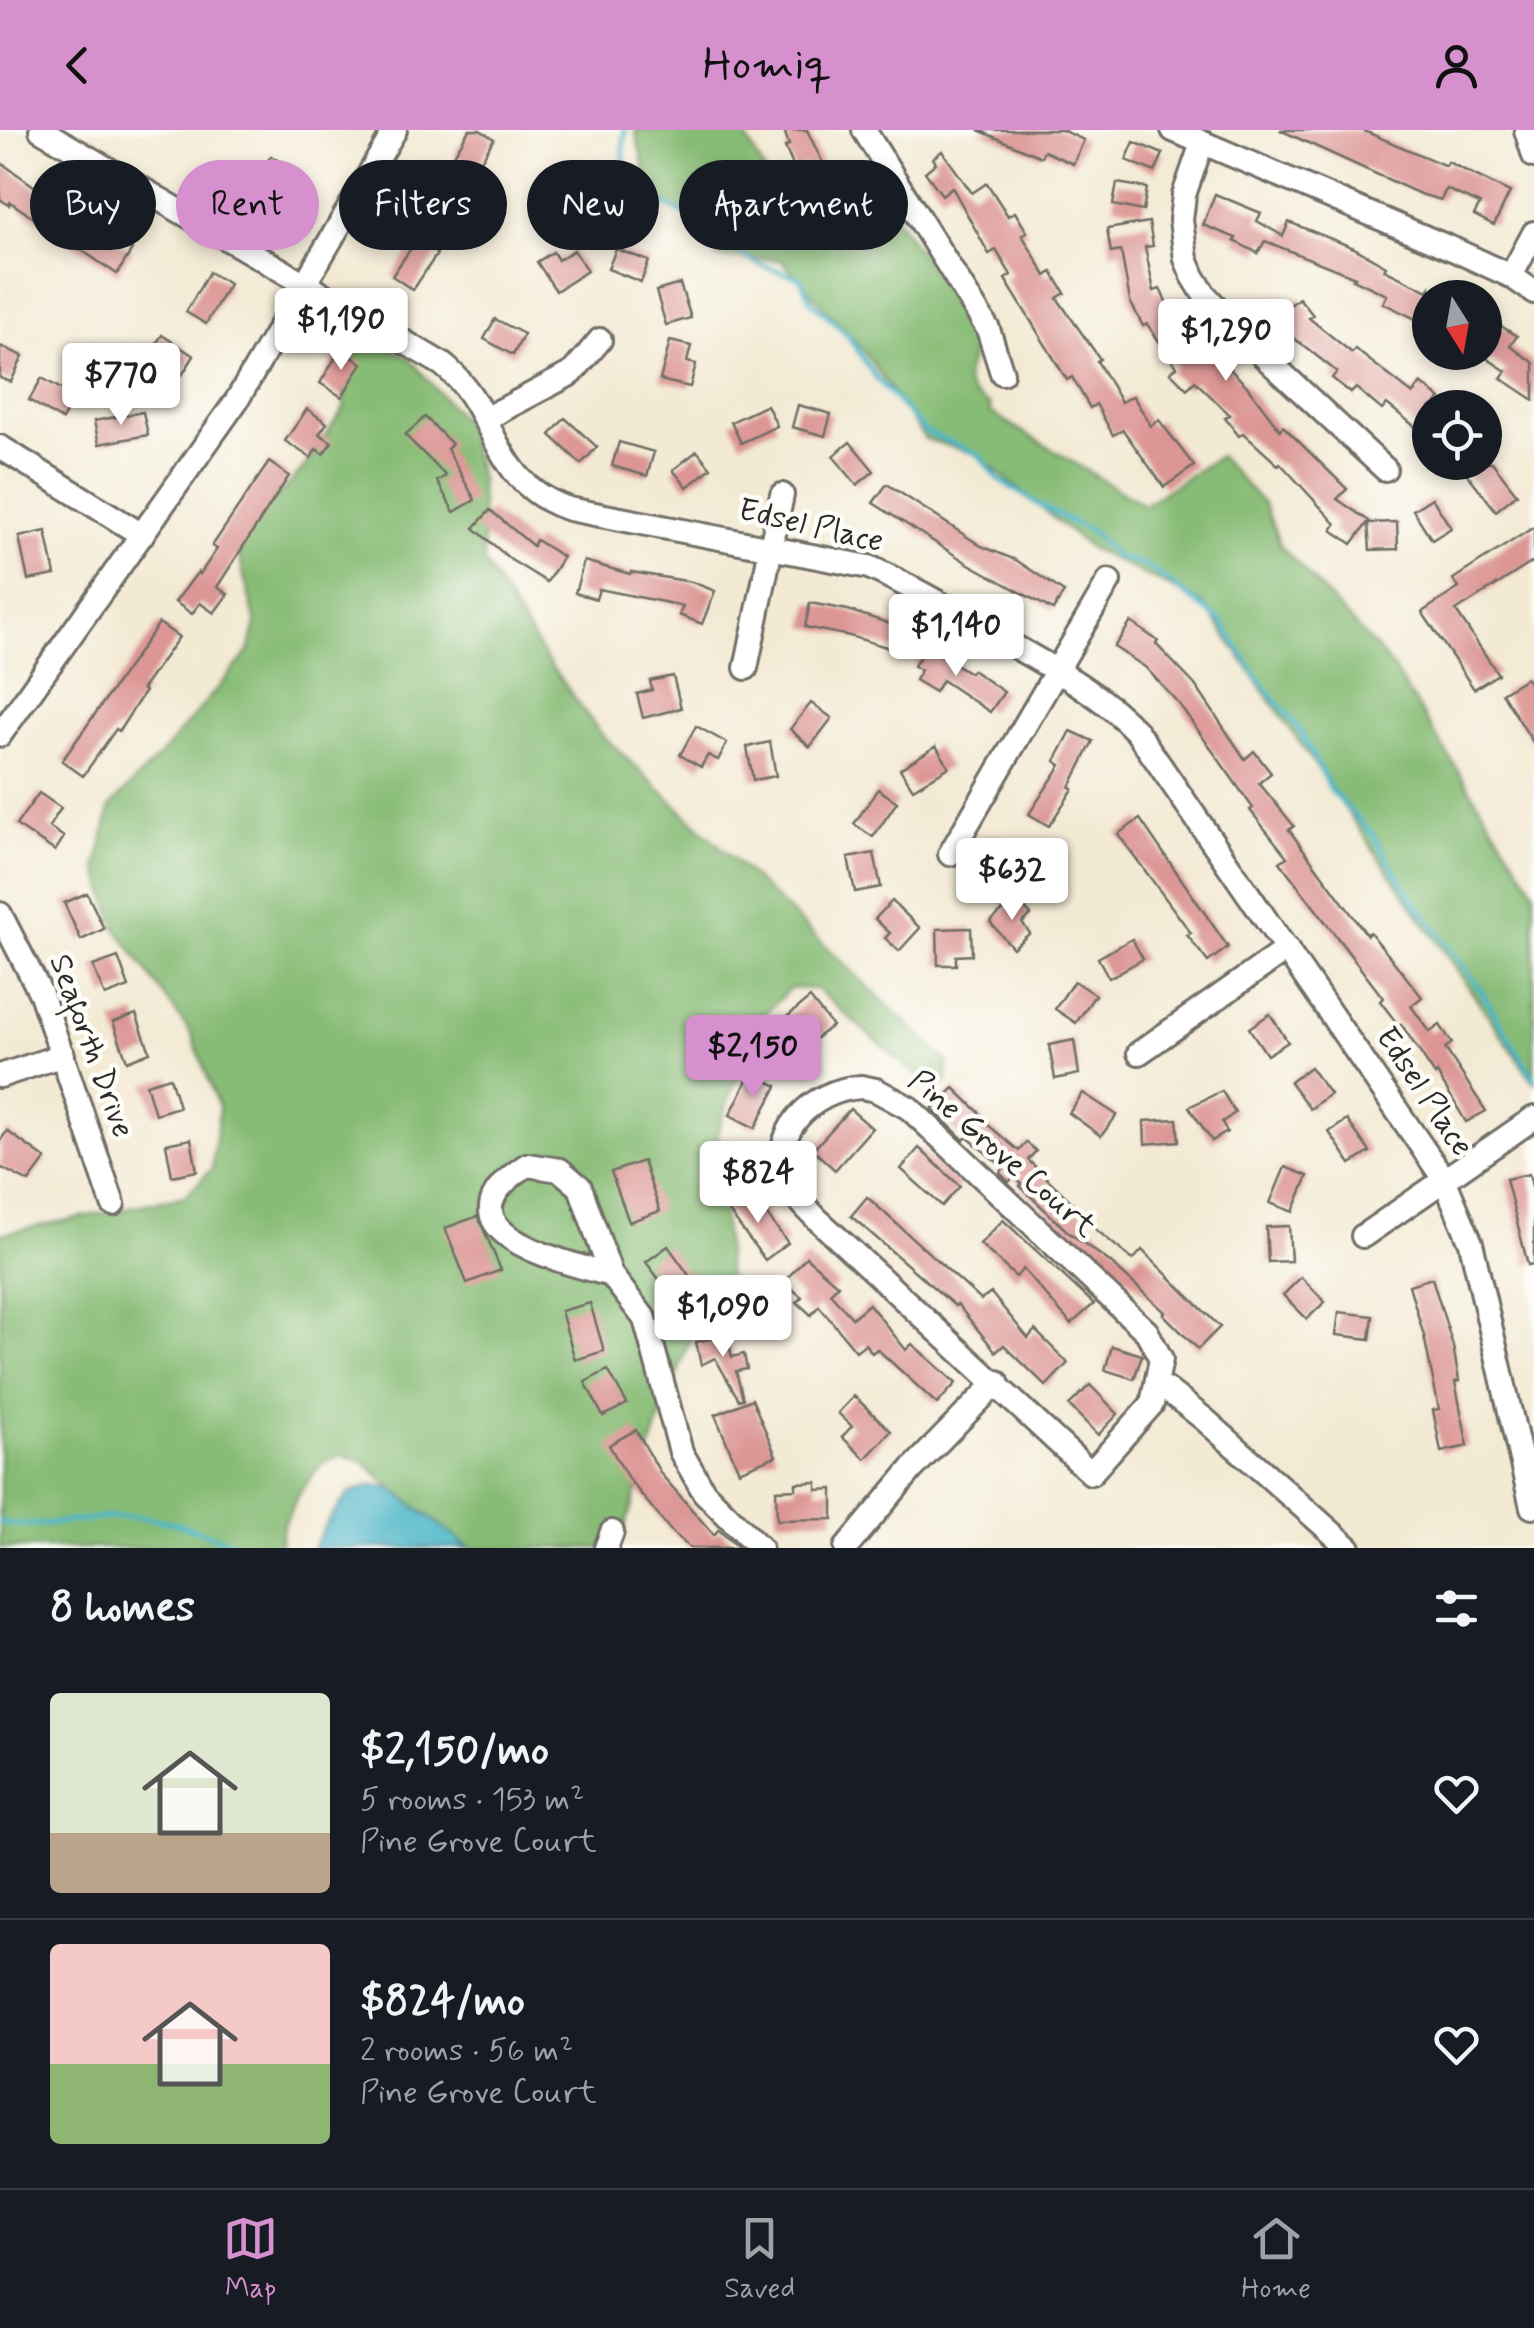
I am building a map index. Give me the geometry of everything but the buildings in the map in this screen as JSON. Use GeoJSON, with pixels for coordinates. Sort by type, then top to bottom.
{"type":"FeatureCollection","features":[{"type":"Feature","properties":{"kind":"street"},"geometry":{"type":"LineString","coordinates":[[0,735],[237,400],[395,130]]}},
{"type":"Feature","properties":{"kind":"street"},"geometry":{"type":"LineString","coordinates":[[864,130],[988,329],[1002,374]]}},
{"type":"Feature","properties":{"kind":"street"},"geometry":{"type":"LineString","coordinates":[[1172,130],[1512,276],[1534,292]]}},
{"type":"Feature","properties":{"kind":"street"},"geometry":{"type":"LineString","coordinates":[[1526,130],[1534,156]]}},
{"type":"Feature","properties":{"kind":"street","name":"Edsel Place"},"geometry":{"type":"LineString","coordinates":[[48,132],[442,364],[468,388],[510,469],[527,486],[558,505],[869,567],[902,582],[1118,712],[1137,732],[1444,1180],[1471,1243],[1532,1507]]}},
{"type":"Feature","properties":{"kind":"street"},"geometry":{"type":"LineString","coordinates":[[1202,143],[1184,196],[1181,220],[1186,259],[1194,276],[1217,309],[1256,349],[1386,469]]}},
{"type":"Feature","properties":{"kind":"street"},"geometry":{"type":"LineString","coordinates":[[1512,276],[1534,233]]}},
{"type":"Feature","properties":{"kind":"street"},"geometry":{"type":"LineString","coordinates":[[485,419],[572,372],[600,340]]}},
{"type":"Feature","properties":{"kind":"street"},"geometry":{"type":"LineString","coordinates":[[0,448],[142,535]]}},
{"type":"Feature","properties":{"kind":"street"},"geometry":{"type":"LineString","coordinates":[[746,668],[782,496]]}},
{"type":"Feature","properties":{"kind":"street"},"geometry":{"type":"LineString","coordinates":[[950,854],[1109,581]]}},
{"type":"Feature","properties":{"kind":"street","name":"Seaforth Drive"},"geometry":{"type":"LineString","coordinates":[[0,914],[31,971],[113,1204]]}},
{"type":"Feature","properties":{"kind":"street"},"geometry":{"type":"LineString","coordinates":[[1140,1053],[1287,949]]}},
{"type":"Feature","properties":{"kind":"street"},"geometry":{"type":"LineString","coordinates":[[0,1076],[62,1056]]}},
{"type":"Feature","properties":{"kind":"street","name":"Pine Grove Court"},"geometry":{"type":"LineString","coordinates":[[861,1088],[876,1090],[909,1108],[1135,1318],[1161,1359],[1152,1404],[1091,1472],[997,1382],[816,1218],[789,1186],[784,1154],[787,1136],[810,1104],[833,1092],[861,1088]]}},
{"type":"Feature","properties":{"kind":"street"},"geometry":{"type":"LineString","coordinates":[[1363,1236],[1534,1118]]}},
{"type":"Feature","properties":{"kind":"street"},"geometry":{"type":"LineString","coordinates":[[611,1275],[527,1250],[506,1234],[492,1214],[492,1196],[505,1179],[528,1164],[560,1170],[580,1187],[611,1275],[645,1319],[672,1426],[692,1472],[704,1492],[760,1548]]}},
{"type":"Feature","properties":{"kind":"street"},"geometry":{"type":"LineString","coordinates":[[846,1548],[912,1469],[997,1382]]}},
{"type":"Feature","properties":{"kind":"street"},"geometry":{"type":"LineString","coordinates":[[1156,1386],[1204,1419],[1349,1548]]}},
{"type":"Feature","properties":{"kind":"green space"},"geometry":{"type":"Polygon","coordinates":[[[635,130],[742,130],[758,160],[679,160],[679,212],[659,204],[659,160],[642,160],[635,130]]]}},
{"type":"Feature","properties":{"kind":"green space"},"geometry":{"type":"Polygon","coordinates":[[[908,236],[966,323],[973,349],[967,382],[977,397],[990,405],[990,412],[1144,505],[1219,456],[1265,506],[1280,545],[1389,662],[1534,890],[1534,1082],[1204,604],[1088,547],[976,454],[925,439],[864,351],[781,260],[717,257],[715,250],[908,250],[908,236]]]}},
{"type":"Feature","properties":{"kind":"green space"},"geometry":{"type":"Polygon","coordinates":[[[364,335],[409,358],[466,424],[480,479],[484,563],[545,658],[602,735],[947,1061],[947,1082],[933,1089],[816,989],[790,988],[763,1016],[717,1133],[729,1293],[693,1332],[615,1548],[470,1548],[363,1461],[341,1455],[322,1463],[298,1495],[283,1526],[279,1548],[0,1548],[0,1234],[185,1196],[212,1169],[219,1108],[192,1035],[116,928],[97,867],[110,807],[164,751],[249,651],[256,624],[235,540],[303,469],[344,408],[347,346],[364,335]]]}},
{"type":"Feature","properties":{"kind":"water"},"geometry":{"type":"Polygon","coordinates":[[[374,1485],[393,1489],[470,1548],[313,1548],[350,1492],[374,1485]]]}},
{"type":"Feature","properties":{"kind":"waterway"},"geometry":{"type":"LineString","coordinates":[[625,130],[623,152],[634,183],[658,202],[712,227],[749,259],[800,278],[811,301],[846,333],[876,378],[924,431],[979,455],[999,480],[1092,532],[1116,557],[1147,566],[1221,621],[1254,673],[1299,729],[1331,791],[1372,834],[1410,895],[1481,991],[1534,1079]]}},
{"type":"Feature","properties":{"kind":"waterway"},"geometry":{"type":"LineString","coordinates":[[0,1522],[29,1525],[135,1517],[183,1526],[246,1548]]}}]}
